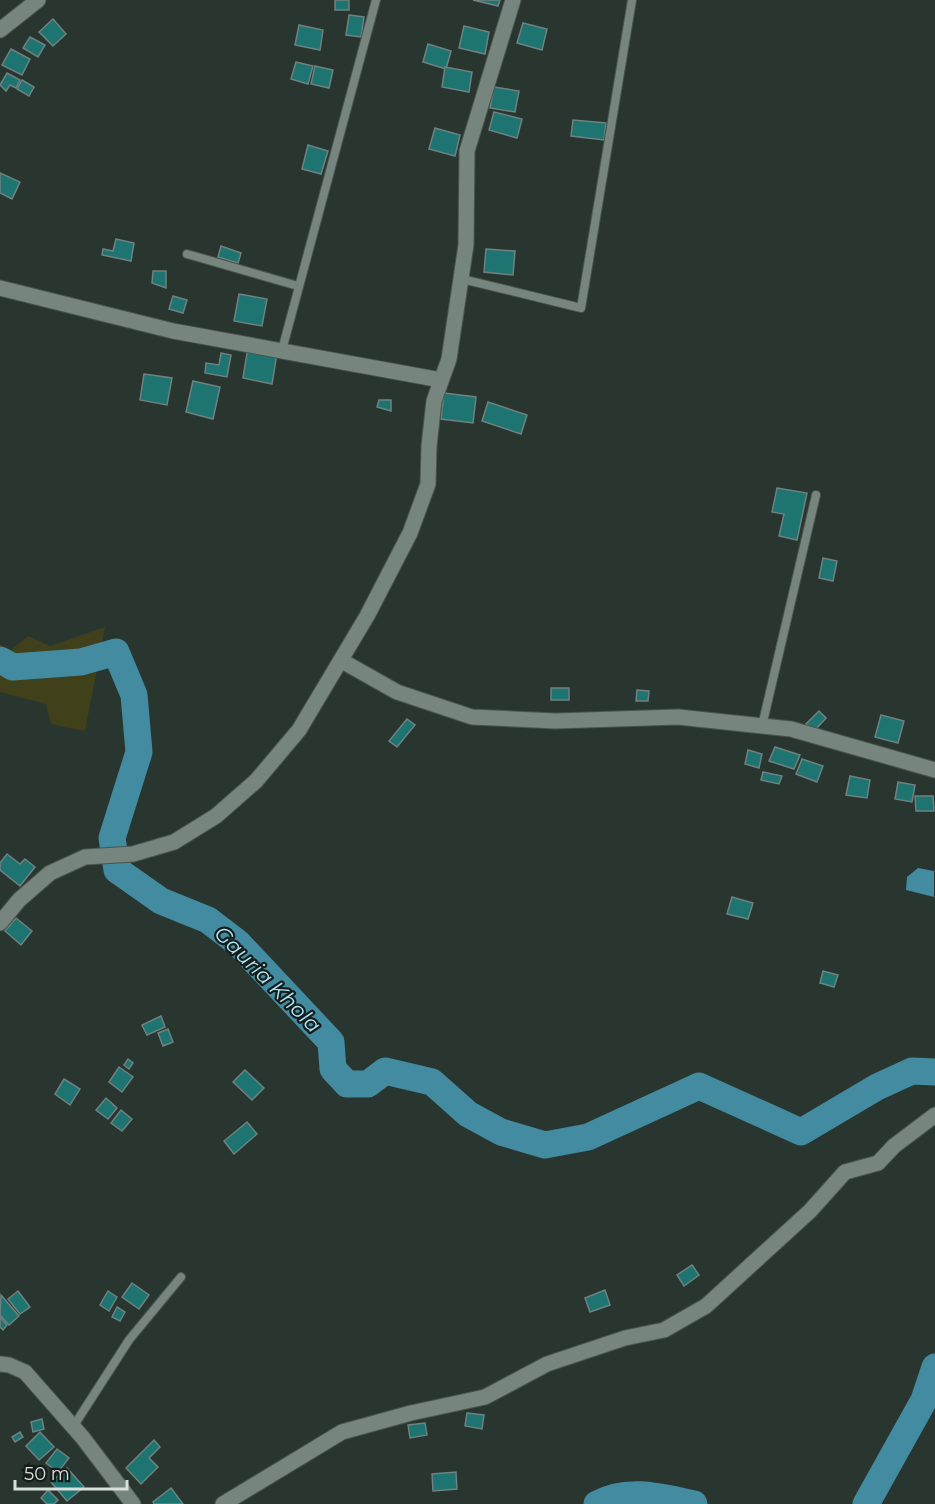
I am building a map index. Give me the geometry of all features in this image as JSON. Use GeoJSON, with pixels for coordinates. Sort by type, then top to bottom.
{"type":"FeatureCollection","features":[{"type":"Feature","properties":{"kind":"street"},"geometry":{"type":"LineString","coordinates":[[0,30],[38,0]]}},
{"type":"Feature","properties":{"kind":"street"},"geometry":{"type":"LineString","coordinates":[[0,923],[20,900],[50,873],[85,857],[133,854],[174,842],[216,816],[256,782],[299,730],[342,661],[410,533],[428,484],[430,427],[441,380],[449,359],[466,246],[467,151],[513,0]]}},
{"type":"Feature","properties":{"kind":"street"},"geometry":{"type":"LineString","coordinates":[[0,288],[152,327],[441,380]]}},
{"type":"Feature","properties":{"kind":"street"},"geometry":{"type":"LineString","coordinates":[[342,661],[397,692],[472,717],[555,721],[678,717],[791,729],[935,770]]}},
{"type":"Feature","properties":{"kind":"street"},"geometry":{"type":"LineString","coordinates":[[223,1504],[342,1432],[411,1413],[485,1397],[547,1364],[625,1338],[664,1330],[706,1306],[810,1211],[845,1172],[878,1162],[894,1146],[935,1115]]}},
{"type":"Feature","properties":{"kind":"street"},"geometry":{"type":"LineString","coordinates":[[0,1364],[26,1372],[74,1427],[133,1504]]}},
{"type":"Feature","properties":{"kind":"lane"},"geometry":{"type":"LineString","coordinates":[[282,350],[376,0]]}},
{"type":"Feature","properties":{"kind":"lane"},"geometry":{"type":"LineString","coordinates":[[462,279],[581,308],[632,0]]}},
{"type":"Feature","properties":{"kind":"lane"},"geometry":{"type":"LineString","coordinates":[[187,254],[298,286]]}},
{"type":"Feature","properties":{"kind":"lane"},"geometry":{"type":"LineString","coordinates":[[762,726],[816,495]]}},
{"type":"Feature","properties":{"kind":"lane"},"geometry":{"type":"LineString","coordinates":[[74,1427],[129,1340],[181,1277]]}},
{"type":"Feature","properties":{"kind":"shaded area"},"geometry":{"type":"Polygon","coordinates":[[[105,627],[85,731],[51,724],[46,704],[0,692],[0,644],[10,651],[28,636],[50,646],[105,627]]]}},
{"type":"Feature","properties":{"kind":"water"},"geometry":{"type":"Polygon","coordinates":[[[918,868],[934,871],[934,897],[906,890],[907,877],[918,868]]]}},
{"type":"Feature","properties":{"kind":"building"},"geometry":{"type":"Polygon","coordinates":[[[335,0],[349,0],[349,10],[335,10],[335,0]]]}},
{"type":"Feature","properties":{"kind":"building"},"geometry":{"type":"Polygon","coordinates":[[[473,0],[500,0],[498,6],[473,0]]]}},
{"type":"Feature","properties":{"kind":"building"},"geometry":{"type":"Polygon","coordinates":[[[349,15],[364,17],[361,37],[346,35],[349,15]]]}},
{"type":"Feature","properties":{"kind":"building"},"geometry":{"type":"Polygon","coordinates":[[[53,19],[66,34],[53,46],[39,32],[53,19]]]}},
{"type":"Feature","properties":{"kind":"building"},"geometry":{"type":"Polygon","coordinates":[[[523,23],[547,29],[542,50],[517,43],[523,23]]]}},
{"type":"Feature","properties":{"kind":"building"},"geometry":{"type":"Polygon","coordinates":[[[299,25],[323,30],[320,50],[295,45],[299,25]]]}},
{"type":"Feature","properties":{"kind":"building"},"geometry":{"type":"Polygon","coordinates":[[[464,26],[489,32],[485,54],[459,48],[464,26]]]}},
{"type":"Feature","properties":{"kind":"building"},"geometry":{"type":"Polygon","coordinates":[[[30,37],[45,45],[38,57],[23,48],[30,37]]]}},
{"type":"Feature","properties":{"kind":"building"},"geometry":{"type":"Polygon","coordinates":[[[428,44],[451,51],[446,69],[423,62],[428,44]]]}},
{"type":"Feature","properties":{"kind":"building"},"geometry":{"type":"Polygon","coordinates":[[[11,49],[30,59],[22,75],[2,65],[11,49]]]}},
{"type":"Feature","properties":{"kind":"building"},"geometry":{"type":"Polygon","coordinates":[[[296,62],[313,66],[308,84],[291,79],[296,62]]]}},
{"type":"Feature","properties":{"kind":"building"},"geometry":{"type":"Polygon","coordinates":[[[315,66],[333,70],[329,88],[311,84],[315,66]]]}},
{"type":"Feature","properties":{"kind":"building"},"geometry":{"type":"Polygon","coordinates":[[[445,67],[472,72],[469,92],[442,87],[445,67]]]}},
{"type":"Feature","properties":{"kind":"building"},"geometry":{"type":"Polygon","coordinates":[[[7,73],[20,80],[16,88],[10,85],[6,91],[0,85],[7,73]]]}},
{"type":"Feature","properties":{"kind":"building"},"geometry":{"type":"Polygon","coordinates":[[[22,80],[34,87],[29,96],[17,89],[22,80]]]}},
{"type":"Feature","properties":{"kind":"building"},"geometry":{"type":"Polygon","coordinates":[[[494,87],[519,91],[515,112],[490,108],[494,87]]]}},
{"type":"Feature","properties":{"kind":"building"},"geometry":{"type":"Polygon","coordinates":[[[494,112],[522,119],[517,138],[489,130],[494,112]]]}},
{"type":"Feature","properties":{"kind":"building"},"geometry":{"type":"Polygon","coordinates":[[[573,120],[606,123],[604,140],[571,136],[573,120]]]}},
{"type":"Feature","properties":{"kind":"building"},"geometry":{"type":"Polygon","coordinates":[[[435,128],[460,135],[455,156],[429,149],[435,128]]]}},
{"type":"Feature","properties":{"kind":"building"},"geometry":{"type":"Polygon","coordinates":[[[308,145],[328,151],[321,174],[302,169],[308,145]]]}},
{"type":"Feature","properties":{"kind":"building"},"geometry":{"type":"Polygon","coordinates":[[[0,173],[20,182],[12,199],[0,193],[0,173]]]}},
{"type":"Feature","properties":{"kind":"building"},"geometry":{"type":"Polygon","coordinates":[[[116,239],[134,243],[131,261],[102,255],[103,249],[113,251],[116,239]]]}},
{"type":"Feature","properties":{"kind":"building"},"geometry":{"type":"Polygon","coordinates":[[[221,246],[241,253],[238,263],[218,257],[221,246]]]}},
{"type":"Feature","properties":{"kind":"building"},"geometry":{"type":"Polygon","coordinates":[[[486,249],[515,251],[513,275],[484,272],[486,249]]]}},
{"type":"Feature","properties":{"kind":"building"},"geometry":{"type":"Polygon","coordinates":[[[153,271],[166,271],[166,288],[152,283],[153,271]]]}},
{"type":"Feature","properties":{"kind":"building"},"geometry":{"type":"Polygon","coordinates":[[[239,294],[267,299],[262,326],[234,321],[239,294]]]}},
{"type":"Feature","properties":{"kind":"building"},"geometry":{"type":"Polygon","coordinates":[[[173,296],[187,300],[183,313],[169,309],[173,296]]]}},
{"type":"Feature","properties":{"kind":"building"},"geometry":{"type":"Polygon","coordinates":[[[248,347],[277,353],[272,384],[243,378],[248,347]]]}},
{"type":"Feature","properties":{"kind":"building"},"geometry":{"type":"Polygon","coordinates":[[[221,353],[231,355],[227,377],[205,373],[206,363],[219,365],[221,353]]]}},
{"type":"Feature","properties":{"kind":"building"},"geometry":{"type":"Polygon","coordinates":[[[144,374],[172,378],[167,405],[140,400],[144,374]]]}},
{"type":"Feature","properties":{"kind":"building"},"geometry":{"type":"Polygon","coordinates":[[[193,381],[220,387],[213,419],[186,412],[193,381]]]}},
{"type":"Feature","properties":{"kind":"building"},"geometry":{"type":"Polygon","coordinates":[[[444,393],[476,397],[473,423],[441,419],[444,393]]]}},
{"type":"Feature","properties":{"kind":"building"},"geometry":{"type":"Polygon","coordinates":[[[379,400],[391,400],[391,411],[377,407],[379,400]]]}},
{"type":"Feature","properties":{"kind":"building"},"geometry":{"type":"Polygon","coordinates":[[[488,402],[527,415],[521,434],[482,421],[488,402]]]}},
{"type":"Feature","properties":{"kind":"building"},"geometry":{"type":"Polygon","coordinates":[[[777,488],[807,493],[797,540],[779,536],[784,514],[772,512],[777,488]]]}},
{"type":"Feature","properties":{"kind":"building"},"geometry":{"type":"Polygon","coordinates":[[[823,558],[837,561],[833,581],[819,578],[823,558]]]}},
{"type":"Feature","properties":{"kind":"building"},"geometry":{"type":"Polygon","coordinates":[[[551,688],[569,688],[569,700],[551,700],[551,688]]]}},
{"type":"Feature","properties":{"kind":"building"},"geometry":{"type":"Polygon","coordinates":[[[637,690],[649,691],[648,701],[636,701],[637,690]]]}},
{"type":"Feature","properties":{"kind":"building"},"geometry":{"type":"Polygon","coordinates":[[[819,711],[826,718],[815,730],[806,724],[819,711]]]}},
{"type":"Feature","properties":{"kind":"building"},"geometry":{"type":"Polygon","coordinates":[[[881,715],[904,721],[898,743],[875,737],[881,715]]]}},
{"type":"Feature","properties":{"kind":"building"},"geometry":{"type":"Polygon","coordinates":[[[407,719],[415,725],[397,747],[389,741],[407,719]]]}},
{"type":"Feature","properties":{"kind":"building"},"geometry":{"type":"Polygon","coordinates":[[[775,747],[800,755],[794,769],[769,761],[775,747]]]}},
{"type":"Feature","properties":{"kind":"building"},"geometry":{"type":"Polygon","coordinates":[[[748,750],[762,754],[759,768],[745,764],[748,750]]]}},
{"type":"Feature","properties":{"kind":"building"},"geometry":{"type":"Polygon","coordinates":[[[802,759],[823,766],[817,782],[796,774],[802,759]]]}},
{"type":"Feature","properties":{"kind":"building"},"geometry":{"type":"Polygon","coordinates":[[[763,772],[782,776],[779,784],[761,780],[763,772]]]}},
{"type":"Feature","properties":{"kind":"building"},"geometry":{"type":"Polygon","coordinates":[[[850,776],[870,780],[867,798],[846,795],[850,776]]]}},
{"type":"Feature","properties":{"kind":"building"},"geometry":{"type":"Polygon","coordinates":[[[898,782],[915,785],[912,802],[895,799],[898,782]]]}},
{"type":"Feature","properties":{"kind":"building"},"geometry":{"type":"Polygon","coordinates":[[[915,796],[933,796],[934,811],[916,811],[915,796]]]}},
{"type":"Feature","properties":{"kind":"building"},"geometry":{"type":"Polygon","coordinates":[[[7,854],[20,864],[25,859],[35,867],[20,886],[0,870],[0,863],[7,854]]]}},
{"type":"Feature","properties":{"kind":"building"},"geometry":{"type":"Polygon","coordinates":[[[732,897],[753,903],[748,919],[727,914],[732,897]]]}},
{"type":"Feature","properties":{"kind":"building"},"geometry":{"type":"Polygon","coordinates":[[[16,918],[32,931],[21,945],[5,931],[16,918]]]}},
{"type":"Feature","properties":{"kind":"building"},"geometry":{"type":"Polygon","coordinates":[[[823,971],[838,975],[834,987],[820,983],[823,971]]]}},
{"type":"Feature","properties":{"kind":"building"},"geometry":{"type":"Polygon","coordinates":[[[161,1016],[165,1027],[147,1035],[142,1025],[161,1016]]]}},
{"type":"Feature","properties":{"kind":"building"},"geometry":{"type":"Polygon","coordinates":[[[168,1029],[173,1042],[163,1046],[158,1033],[168,1029]]]}},
{"type":"Feature","properties":{"kind":"building"},"geometry":{"type":"Polygon","coordinates":[[[128,1059],[133,1063],[129,1069],[124,1065],[128,1059]]]}},
{"type":"Feature","properties":{"kind":"building"},"geometry":{"type":"Polygon","coordinates":[[[119,1067],[133,1077],[122,1092],[109,1082],[119,1067]]]}},
{"type":"Feature","properties":{"kind":"building"},"geometry":{"type":"Polygon","coordinates":[[[245,1070],[264,1088],[252,1100],[233,1082],[245,1070]]]}},
{"type":"Feature","properties":{"kind":"building"},"geometry":{"type":"Polygon","coordinates":[[[64,1079],[80,1089],[70,1105],[55,1094],[64,1079]]]}},
{"type":"Feature","properties":{"kind":"building"},"geometry":{"type":"Polygon","coordinates":[[[106,1098],[117,1108],[108,1119],[96,1110],[106,1098]]]}},
{"type":"Feature","properties":{"kind":"building"},"geometry":{"type":"Polygon","coordinates":[[[121,1110],[132,1119],[122,1131],[111,1123],[121,1110]]]}},
{"type":"Feature","properties":{"kind":"building"},"geometry":{"type":"Polygon","coordinates":[[[247,1122],[257,1134],[234,1154],[224,1141],[247,1122]]]}},
{"type":"Feature","properties":{"kind":"building"},"geometry":{"type":"Polygon","coordinates":[[[692,1265],[699,1275],[684,1286],[677,1275],[692,1265]]]}},
{"type":"Feature","properties":{"kind":"building"},"geometry":{"type":"Polygon","coordinates":[[[132,1283],[149,1295],[139,1309],[122,1297],[132,1283]]]}},
{"type":"Feature","properties":{"kind":"building"},"geometry":{"type":"Polygon","coordinates":[[[605,1290],[610,1305],[590,1312],[585,1298],[605,1290]]]}},
{"type":"Feature","properties":{"kind":"building"},"geometry":{"type":"Polygon","coordinates":[[[18,1291],[30,1307],[20,1314],[8,1299],[18,1291]]]}},
{"type":"Feature","properties":{"kind":"building"},"geometry":{"type":"Polygon","coordinates":[[[108,1291],[117,1297],[109,1311],[100,1305],[108,1291]]]}},
{"type":"Feature","properties":{"kind":"building"},"geometry":{"type":"Polygon","coordinates":[[[1,1295],[19,1316],[9,1325],[0,1315],[1,1295]]]}},
{"type":"Feature","properties":{"kind":"building"},"geometry":{"type":"Polygon","coordinates":[[[117,1307],[125,1312],[120,1321],[112,1317],[117,1307]]]}},
{"type":"Feature","properties":{"kind":"building"},"geometry":{"type":"Polygon","coordinates":[[[0,1317],[7,1325],[3,1330],[0,1327],[0,1317]]]}},
{"type":"Feature","properties":{"kind":"building"},"geometry":{"type":"Polygon","coordinates":[[[467,1413],[484,1415],[482,1429],[465,1426],[467,1413]]]}},
{"type":"Feature","properties":{"kind":"building"},"geometry":{"type":"Polygon","coordinates":[[[42,1419],[44,1429],[33,1432],[31,1422],[42,1419]]]}},
{"type":"Feature","properties":{"kind":"building"},"geometry":{"type":"Polygon","coordinates":[[[425,1423],[427,1435],[410,1438],[408,1425],[425,1423]]]}},
{"type":"Feature","properties":{"kind":"building"},"geometry":{"type":"Polygon","coordinates":[[[20,1432],[23,1437],[15,1442],[12,1437],[20,1432]]]}},
{"type":"Feature","properties":{"kind":"building"},"geometry":{"type":"Polygon","coordinates":[[[40,1432],[54,1447],[39,1460],[26,1446],[40,1432]]]}},
{"type":"Feature","properties":{"kind":"building"},"geometry":{"type":"Polygon","coordinates":[[[154,1440],[160,1447],[149,1458],[158,1467],[141,1484],[126,1468],[154,1440]]]}},
{"type":"Feature","properties":{"kind":"building"},"geometry":{"type":"Polygon","coordinates":[[[57,1449],[69,1458],[58,1472],[46,1463],[57,1449]]]}},
{"type":"Feature","properties":{"kind":"building"},"geometry":{"type":"Polygon","coordinates":[[[67,1468],[84,1487],[67,1501],[51,1482],[67,1468]]]}},
{"type":"Feature","properties":{"kind":"building"},"geometry":{"type":"Polygon","coordinates":[[[456,1472],[457,1489],[433,1491],[432,1474],[456,1472]]]}},
{"type":"Feature","properties":{"kind":"building"},"geometry":{"type":"Polygon","coordinates":[[[171,1488],[183,1504],[154,1504],[153,1502],[171,1488]]]}},
{"type":"Feature","properties":{"kind":"building"},"geometry":{"type":"Polygon","coordinates":[[[48,1490],[58,1500],[54,1504],[47,1504],[41,1498],[48,1490]]]}},
{"type":"Feature","properties":{"kind":"waterway","name":"Gauria Khola"},"geometry":{"type":"LineString","coordinates":[[0,660],[13,667],[81,662],[116,652],[134,695],[139,752],[112,838],[117,870],[161,901],[208,920],[238,943],[331,1042],[333,1069],[347,1084],[368,1084],[385,1071],[432,1082],[468,1114],[501,1132],[545,1145],[588,1137],[699,1086],[801,1132],[877,1087],[912,1071],[935,1072]]}},
{"type":"Feature","properties":{"kind":"waterway","name":"Gauria Khola"},"geometry":{"type":"LineString","coordinates":[[866,1504],[924,1400],[935,1367]]}},
{"type":"Feature","properties":{"kind":"waterway","name":"Gauria Khola"},"geometry":{"type":"LineString","coordinates":[[597,1504],[609,1499],[633,1495],[657,1496],[694,1504]]}}]}
